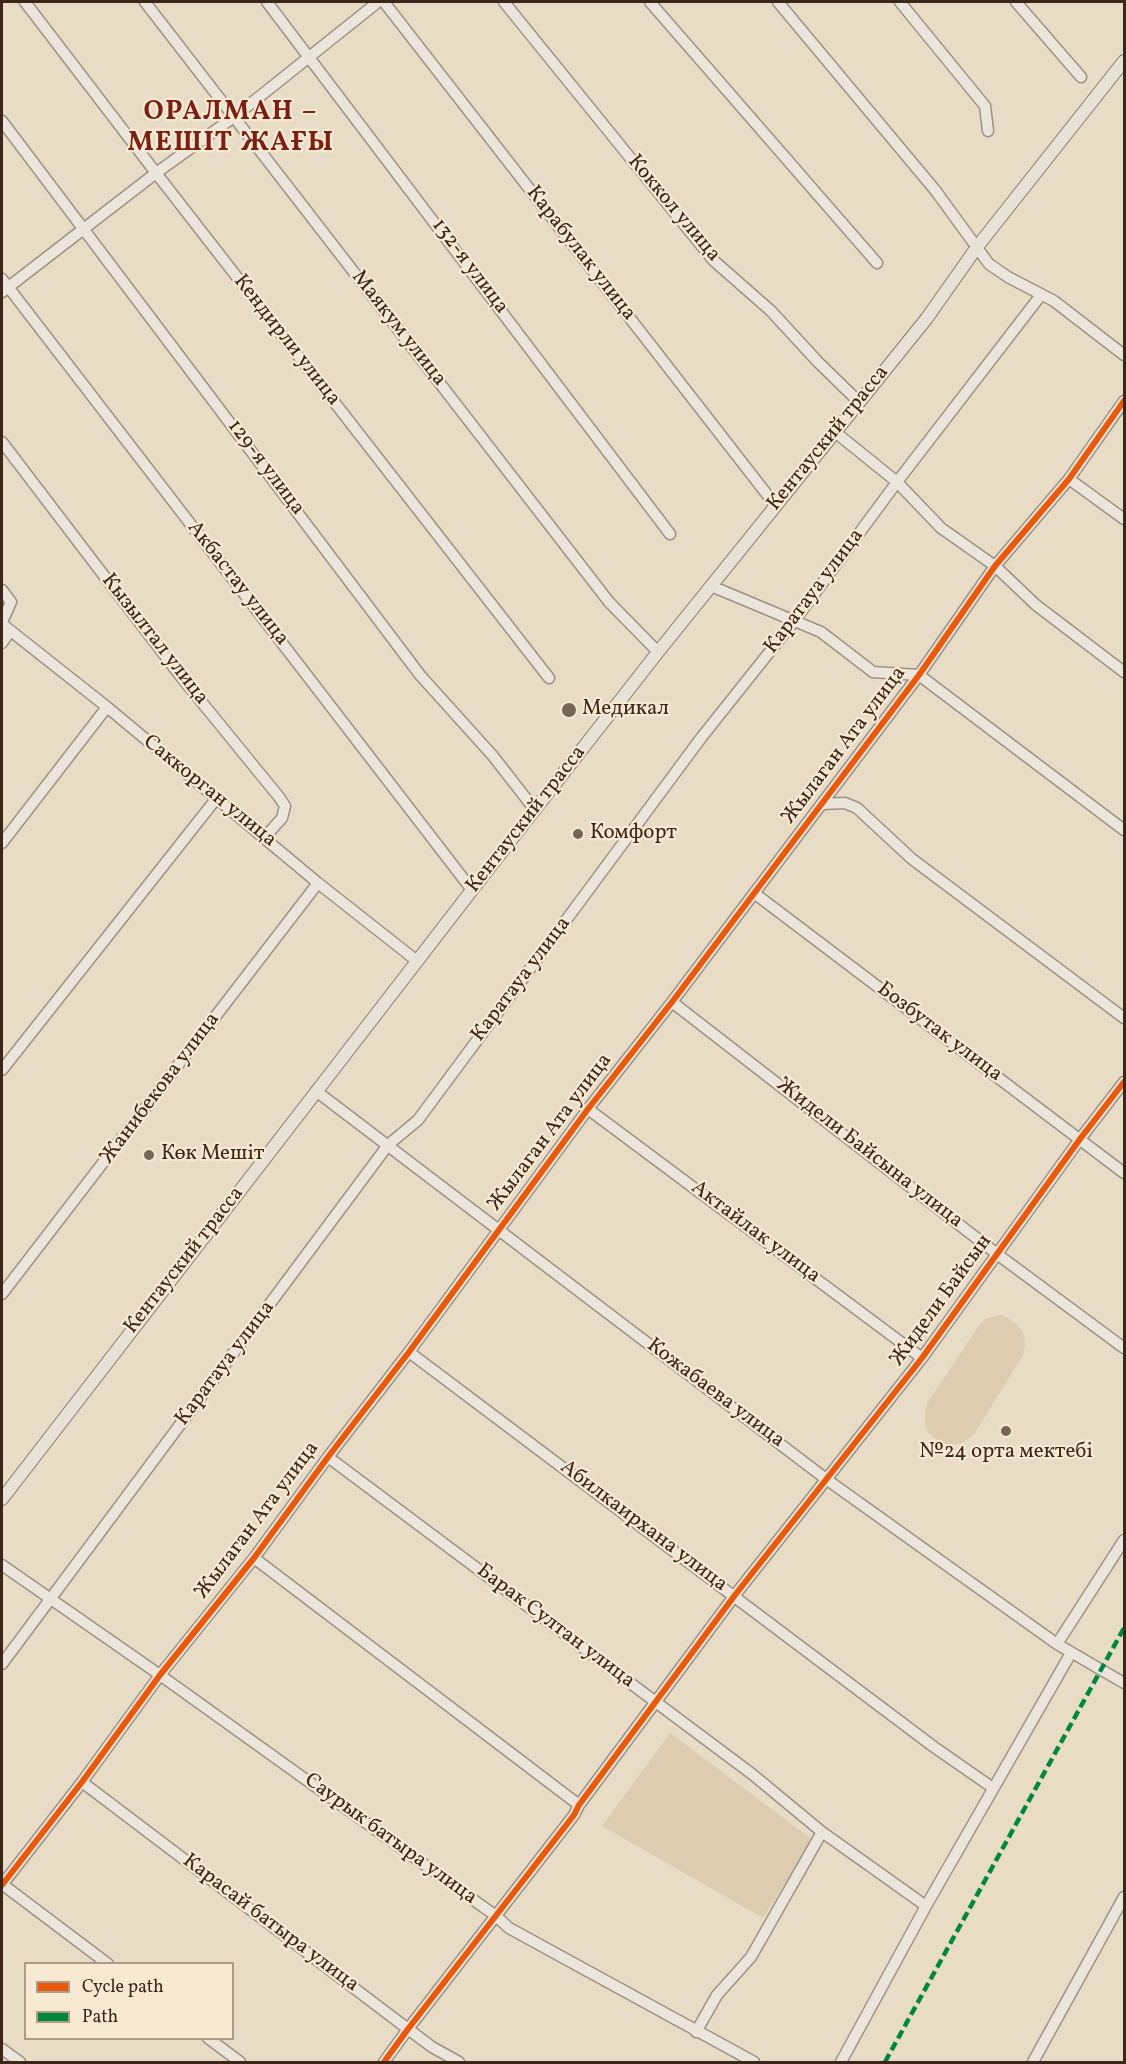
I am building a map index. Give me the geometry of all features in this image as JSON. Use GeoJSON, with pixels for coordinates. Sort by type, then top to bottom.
{"type":"FeatureCollection","features":[{"type":"Feature","properties":{"kind":"main road","name":"Кентауский трасса"},"geometry":{"type":"LineString","coordinates":[[2,1499],[472,890],[658,652],[927,318],[977,247],[1125,61]]}},
{"type":"Feature","properties":{"kind":"street","name":"Кендирли улица"},"geometry":{"type":"LineString","coordinates":[[25,2],[549,678]]}},
{"type":"Feature","properties":{"kind":"street","name":"Маякум улица"},"geometry":{"type":"LineString","coordinates":[[145,2],[609,602],[658,652]]}},
{"type":"Feature","properties":{"kind":"street","name":"132-я улица"},"geometry":{"type":"LineString","coordinates":[[267,2],[670,534]]}},
{"type":"Feature","properties":{"kind":"street"},"geometry":{"type":"LineString","coordinates":[[4,286],[234,117],[378,2]]}},
{"type":"Feature","properties":{"kind":"street","name":"Карабулак улица"},"geometry":{"type":"LineString","coordinates":[[384,2],[776,506]]}},
{"type":"Feature","properties":{"kind":"street","name":"Коккол улица"},"geometry":{"type":"LineString","coordinates":[[504,2],[713,260],[771,311],[859,402]]}},
{"type":"Feature","properties":{"kind":"street"},"geometry":{"type":"LineString","coordinates":[[650,2],[877,262]]}},
{"type":"Feature","properties":{"kind":"street"},"geometry":{"type":"LineString","coordinates":[[778,2],[935,190],[989,264],[1008,277],[1054,301],[1125,355]]}},
{"type":"Feature","properties":{"kind":"street"},"geometry":{"type":"LineString","coordinates":[[900,2],[985,106],[988,131]]}},
{"type":"Feature","properties":{"kind":"street"},"geometry":{"type":"LineString","coordinates":[[1016,2],[1081,76]]}},
{"type":"Feature","properties":{"kind":"street","name":"129-я улица"},"geometry":{"type":"LineString","coordinates":[[2,121],[420,675],[492,756],[535,810]]}},
{"type":"Feature","properties":{"kind":"street","name":"Акбастау улица"},"geometry":{"type":"LineString","coordinates":[[4,286],[472,890]]}},
{"type":"Feature","properties":{"kind":"street","name":"Каратауа улица"},"geometry":{"type":"LineString","coordinates":[[2,1664],[388,1145],[418,1120],[701,738],[795,620],[897,482],[1041,295]]}},
{"type":"Feature","properties":{"kind":"street","name":"Жылаган Ата улица"},"geometry":{"type":"LineString","coordinates":[[2,1884],[410,1352],[588,1109],[672,1002],[919,675],[995,566],[1069,479],[1125,401]]}},
{"type":"Feature","properties":{"kind":"street"},"geometry":{"type":"LineString","coordinates":[[835,432],[897,482],[941,528],[995,566],[1036,605],[1125,672]]}},
{"type":"Feature","properties":{"kind":"street","name":"Кызылтал улица"},"geometry":{"type":"LineString","coordinates":[[2,442],[182,678],[285,806],[282,818],[265,837]]}},
{"type":"Feature","properties":{"kind":"street"},"geometry":{"type":"LineString","coordinates":[[1069,479],[1125,519]]}},
{"type":"Feature","properties":{"kind":"street"},"geometry":{"type":"LineString","coordinates":[[711,586],[821,632],[873,672],[919,675],[1125,830]]}},
{"type":"Feature","properties":{"kind":"street"},"geometry":{"type":"LineString","coordinates":[[2,590],[11,602],[4,625],[2,643]]}},
{"type":"Feature","properties":{"kind":"street","name":"Саккорган улица"},"geometry":{"type":"LineString","coordinates":[[4,625],[107,707],[318,883],[417,961]]}},
{"type":"Feature","properties":{"kind":"street"},"geometry":{"type":"LineString","coordinates":[[2,843],[107,707]]}},
{"type":"Feature","properties":{"kind":"street"},"geometry":{"type":"LineString","coordinates":[[2,1070],[216,799]]}},
{"type":"Feature","properties":{"kind":"street"},"geometry":{"type":"LineString","coordinates":[[822,804],[844,802],[857,808],[912,859],[1125,1018]]}},
{"type":"Feature","properties":{"kind":"street","name":"Жанибекова улица"},"geometry":{"type":"LineString","coordinates":[[2,1294],[318,883]]}},
{"type":"Feature","properties":{"kind":"street","name":"Бозбутак улица"},"geometry":{"type":"LineString","coordinates":[[754,893],[1125,1173]]}},
{"type":"Feature","properties":{"kind":"street","name":"Жидели Байсына улица"},"geometry":{"type":"LineString","coordinates":[[672,1002],[997,1254],[1125,1348]]}},
{"type":"Feature","properties":{"kind":"street","name":"Жидели Байсын"},"geometry":{"type":"LineString","coordinates":[[384,2062],[574,1815],[579,1805],[735,1595],[922,1358],[1080,1139],[1125,1082]]}},
{"type":"Feature","properties":{"kind":"street","name":"Кожабаева улица"},"geometry":{"type":"LineString","coordinates":[[316,1091],[826,1479],[1057,1644],[1125,1683]]}},
{"type":"Feature","properties":{"kind":"street","name":"Актайлак улица"},"geometry":{"type":"LineString","coordinates":[[588,1109],[922,1358]]}},
{"type":"Feature","properties":{"kind":"street","name":"Абилкаирхана улица"},"geometry":{"type":"LineString","coordinates":[[410,1352],[934,1747],[993,1788]]}},
{"type":"Feature","properties":{"kind":"street","name":"Барак Султан улица"},"geometry":{"type":"LineString","coordinates":[[328,1457],[752,1774],[822,1832],[926,1906]]}},
{"type":"Feature","properties":{"kind":"street"},"geometry":{"type":"LineString","coordinates":[[1057,1644],[1125,1540]]}},
{"type":"Feature","properties":{"kind":"street"},"geometry":{"type":"LineString","coordinates":[[254,1558],[579,1805]]}},
{"type":"Feature","properties":{"kind":"street","name":"Саурык батыра улица"},"geometry":{"type":"LineString","coordinates":[[2,1565],[496,1916],[509,1928],[754,2062]]}},
{"type":"Feature","properties":{"kind":"street"},"geometry":{"type":"LineString","coordinates":[[841,2062],[926,1906],[1071,1653]]}},
{"type":"Feature","properties":{"kind":"street","name":"Карасай батыра улица"},"geometry":{"type":"LineString","coordinates":[[82,1782],[432,2047],[459,2062]]}},
{"type":"Feature","properties":{"kind":"street"},"geometry":{"type":"LineString","coordinates":[[696,2032],[717,1995],[751,1957],[822,1832]]}},
{"type":"Feature","properties":{"kind":"street"},"geometry":{"type":"LineString","coordinates":[[2,1884],[105,1962]]}},
{"type":"Feature","properties":{"kind":"street"},"geometry":{"type":"LineString","coordinates":[[1033,2062],[1125,1897]]}},
{"type":"Feature","properties":{"kind":"street"},"geometry":{"type":"LineString","coordinates":[[211,2040],[240,2062]]}},
{"type":"Feature","properties":{"kind":"street"},"geometry":{"type":"LineString","coordinates":[[2,2049],[20,2062]]}},
{"type":"Feature","properties":{"kind":"shaded area"},"geometry":{"type":"Polygon","coordinates":[[[1001,1315],[1018,1325],[1024,1335],[1023,1355],[975,1433],[966,1441],[958,1444],[942,1443],[932,1437],[926,1427],[927,1403],[979,1326],[985,1319],[1001,1315]]]}},
{"type":"Feature","properties":{"kind":"shaded area"},"geometry":{"type":"Polygon","coordinates":[[[670,1733],[813,1840],[763,1918],[602,1826],[670,1733]]]}},
{"type":"Feature","properties":{"kind":"marked path"},"geometry":{"type":"LineString","coordinates":[[885,2062],[1124,1628]]}},
{"type":"Feature","properties":{"kind":"cycle path"},"geometry":{"type":"LineString","coordinates":[[2,1885],[82,1782],[160,1675],[254,1558],[588,1109],[672,1002],[919,675],[995,566],[1069,479],[1124,401]]}},
{"type":"Feature","properties":{"kind":"cycle path"},"geometry":{"type":"LineString","coordinates":[[384,2062],[574,1815],[579,1805],[735,1595],[922,1358],[1080,1139],[1124,1082]]}},
{"type":"Feature","properties":{"kind":"place","name":"Медикал"},"geometry":{"type":"Point","coordinates":[569,710]}},
{"type":"Feature","properties":{"kind":"place","name":"Комфорт"},"geometry":{"type":"Point","coordinates":[578,834]}},
{"type":"Feature","properties":{"kind":"place","name":"Көк Мешіт"},"geometry":{"type":"Point","coordinates":[149,1155]}},
{"type":"Feature","properties":{"kind":"place","name":"№24 орта мектебі"},"geometry":{"type":"Point","coordinates":[1006,1431]}},
{"type":"Feature","properties":{"kind":"district","name":"ОРАЛМАН – МЕШІТ ЖАҒЫ"},"geometry":{"type":"Point","coordinates":[231,130]}}]}
